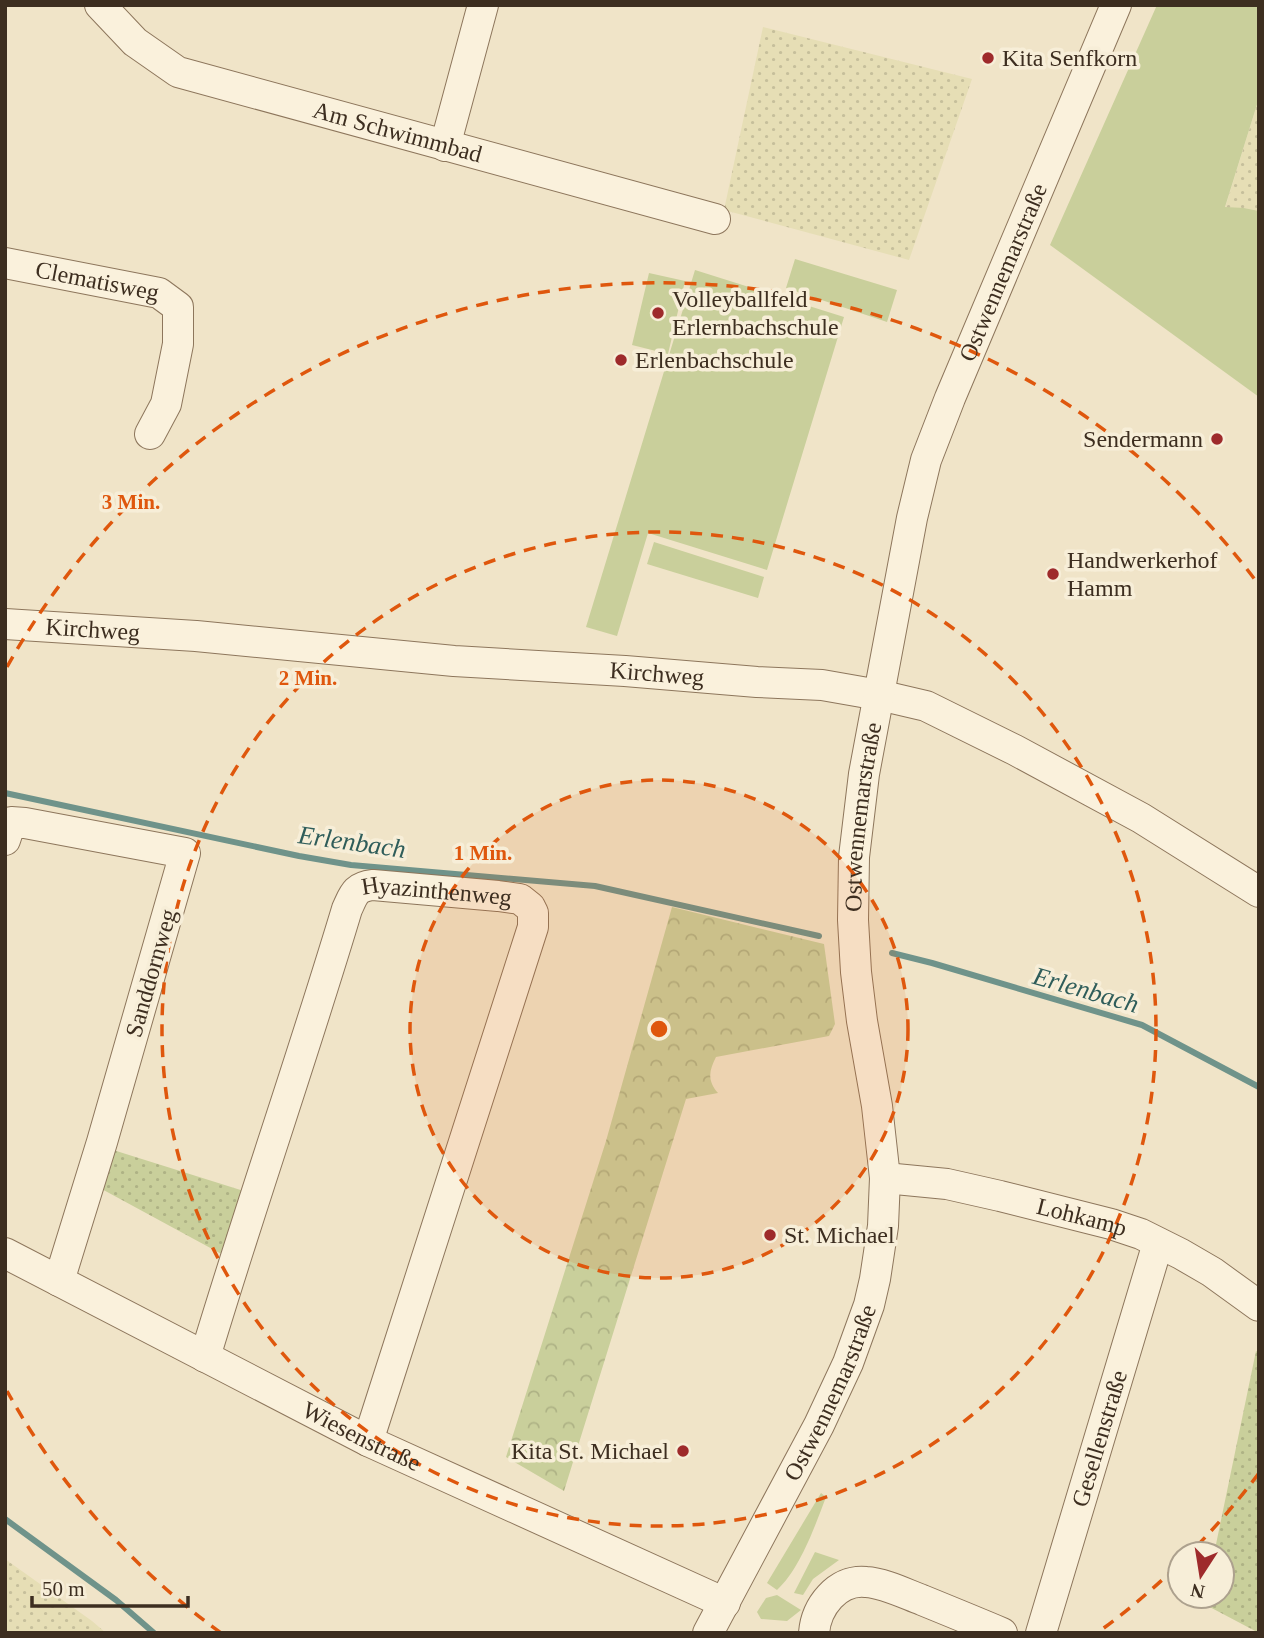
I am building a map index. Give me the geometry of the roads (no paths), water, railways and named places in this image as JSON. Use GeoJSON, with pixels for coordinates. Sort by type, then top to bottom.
{"type":"FeatureCollection","features":[{"type":"Feature","properties":{"kind":"street","name":"Am Schwimmbad"},"geometry":{"type":"LineString","coordinates":[[100,5],[135,42],[178,72],[715,219]]}},
{"type":"Feature","properties":{"kind":"street"},"geometry":{"type":"LineString","coordinates":[[445,146],[483,5]]}},
{"type":"Feature","properties":{"kind":"street","name":"Ostwennemarstraße"},"geometry":{"type":"LineString","coordinates":[[708,1633],[819,1426],[848,1363],[876,1279],[883,1226],[885,1178],[877,1106],[856,972],[854,857],[864,774],[912,518],[926,460],[950,398],[1116,5]]}},
{"type":"Feature","properties":{"kind":"street","name":"Clematisweg"},"geometry":{"type":"LineString","coordinates":[[5,263],[159,293],[178,307],[178,344],[166,404],[150,435]]}},
{"type":"Feature","properties":{"kind":"street","name":"Kirchweg"},"geometry":{"type":"LineString","coordinates":[[5,624],[207,637],[454,661],[822,685],[879,695],[926,706],[1015,750],[1141,818],[1259,892]]}},
{"type":"Feature","properties":{"kind":"street","name":"Sanddornweg"},"geometry":{"type":"LineString","coordinates":[[5,840],[11,822],[25,823],[185,853],[59,1281]]}},
{"type":"Feature","properties":{"kind":"street","name":"Hyazinthenweg"},"geometry":{"type":"LineString","coordinates":[[205,1357],[346,909],[355,891],[363,886],[373,885],[520,900],[530,907],[533,913],[533,927],[368,1441]]}},
{"type":"Feature","properties":{"kind":"street","name":"Lohkamp"},"geometry":{"type":"LineString","coordinates":[[885,1178],[947,1184],[1111,1224],[1140,1234],[1181,1254],[1212,1272],[1259,1306]]}},
{"type":"Feature","properties":{"kind":"street","name":"Gesellenstraße"},"geometry":{"type":"LineString","coordinates":[[1041,1633],[1158,1243]]}},
{"type":"Feature","properties":{"kind":"street","name":"Wiesenstraße"},"geometry":{"type":"LineString","coordinates":[[5,1253],[368,1441],[725,1602]]}},
{"type":"Feature","properties":{"kind":"street"},"geometry":{"type":"LineString","coordinates":[[814,1633],[823,1604],[836,1591],[852,1582],[867,1581],[899,1591],[1002,1633]]}},
{"type":"Feature","properties":{"kind":"waterway","name":"Erlenbach"},"geometry":{"type":"LineString","coordinates":[[5,793],[299,856],[351,865],[595,886],[819,936]]}},
{"type":"Feature","properties":{"kind":"waterway","name":"Erlenbach"},"geometry":{"type":"LineString","coordinates":[[892,953],[1142,1025],[1259,1087]]}},
{"type":"Feature","properties":{"kind":"waterway"},"geometry":{"type":"LineString","coordinates":[[5,1519],[116,1600],[154,1633]]}},
{"type":"Feature","properties":{"kind":"place","name":"Kita Senfkorn"},"geometry":{"type":"Point","coordinates":[988,58]}},
{"type":"Feature","properties":{"kind":"place","name":"Volleyballfeld Erlernbachschule"},"geometry":{"type":"Point","coordinates":[658,313]}},
{"type":"Feature","properties":{"kind":"place","name":"Erlenbachschule"},"geometry":{"type":"Point","coordinates":[621,360]}},
{"type":"Feature","properties":{"kind":"place","name":"Sendermann"},"geometry":{"type":"Point","coordinates":[1217,439]}},
{"type":"Feature","properties":{"kind":"place","name":"Handwerkerhof Hamm"},"geometry":{"type":"Point","coordinates":[1053,574]}},
{"type":"Feature","properties":{"kind":"place","name":"St. Michael"},"geometry":{"type":"Point","coordinates":[770,1235]}},
{"type":"Feature","properties":{"kind":"place","name":"Kita St. Michael"},"geometry":{"type":"Point","coordinates":[683,1451]}}]}
